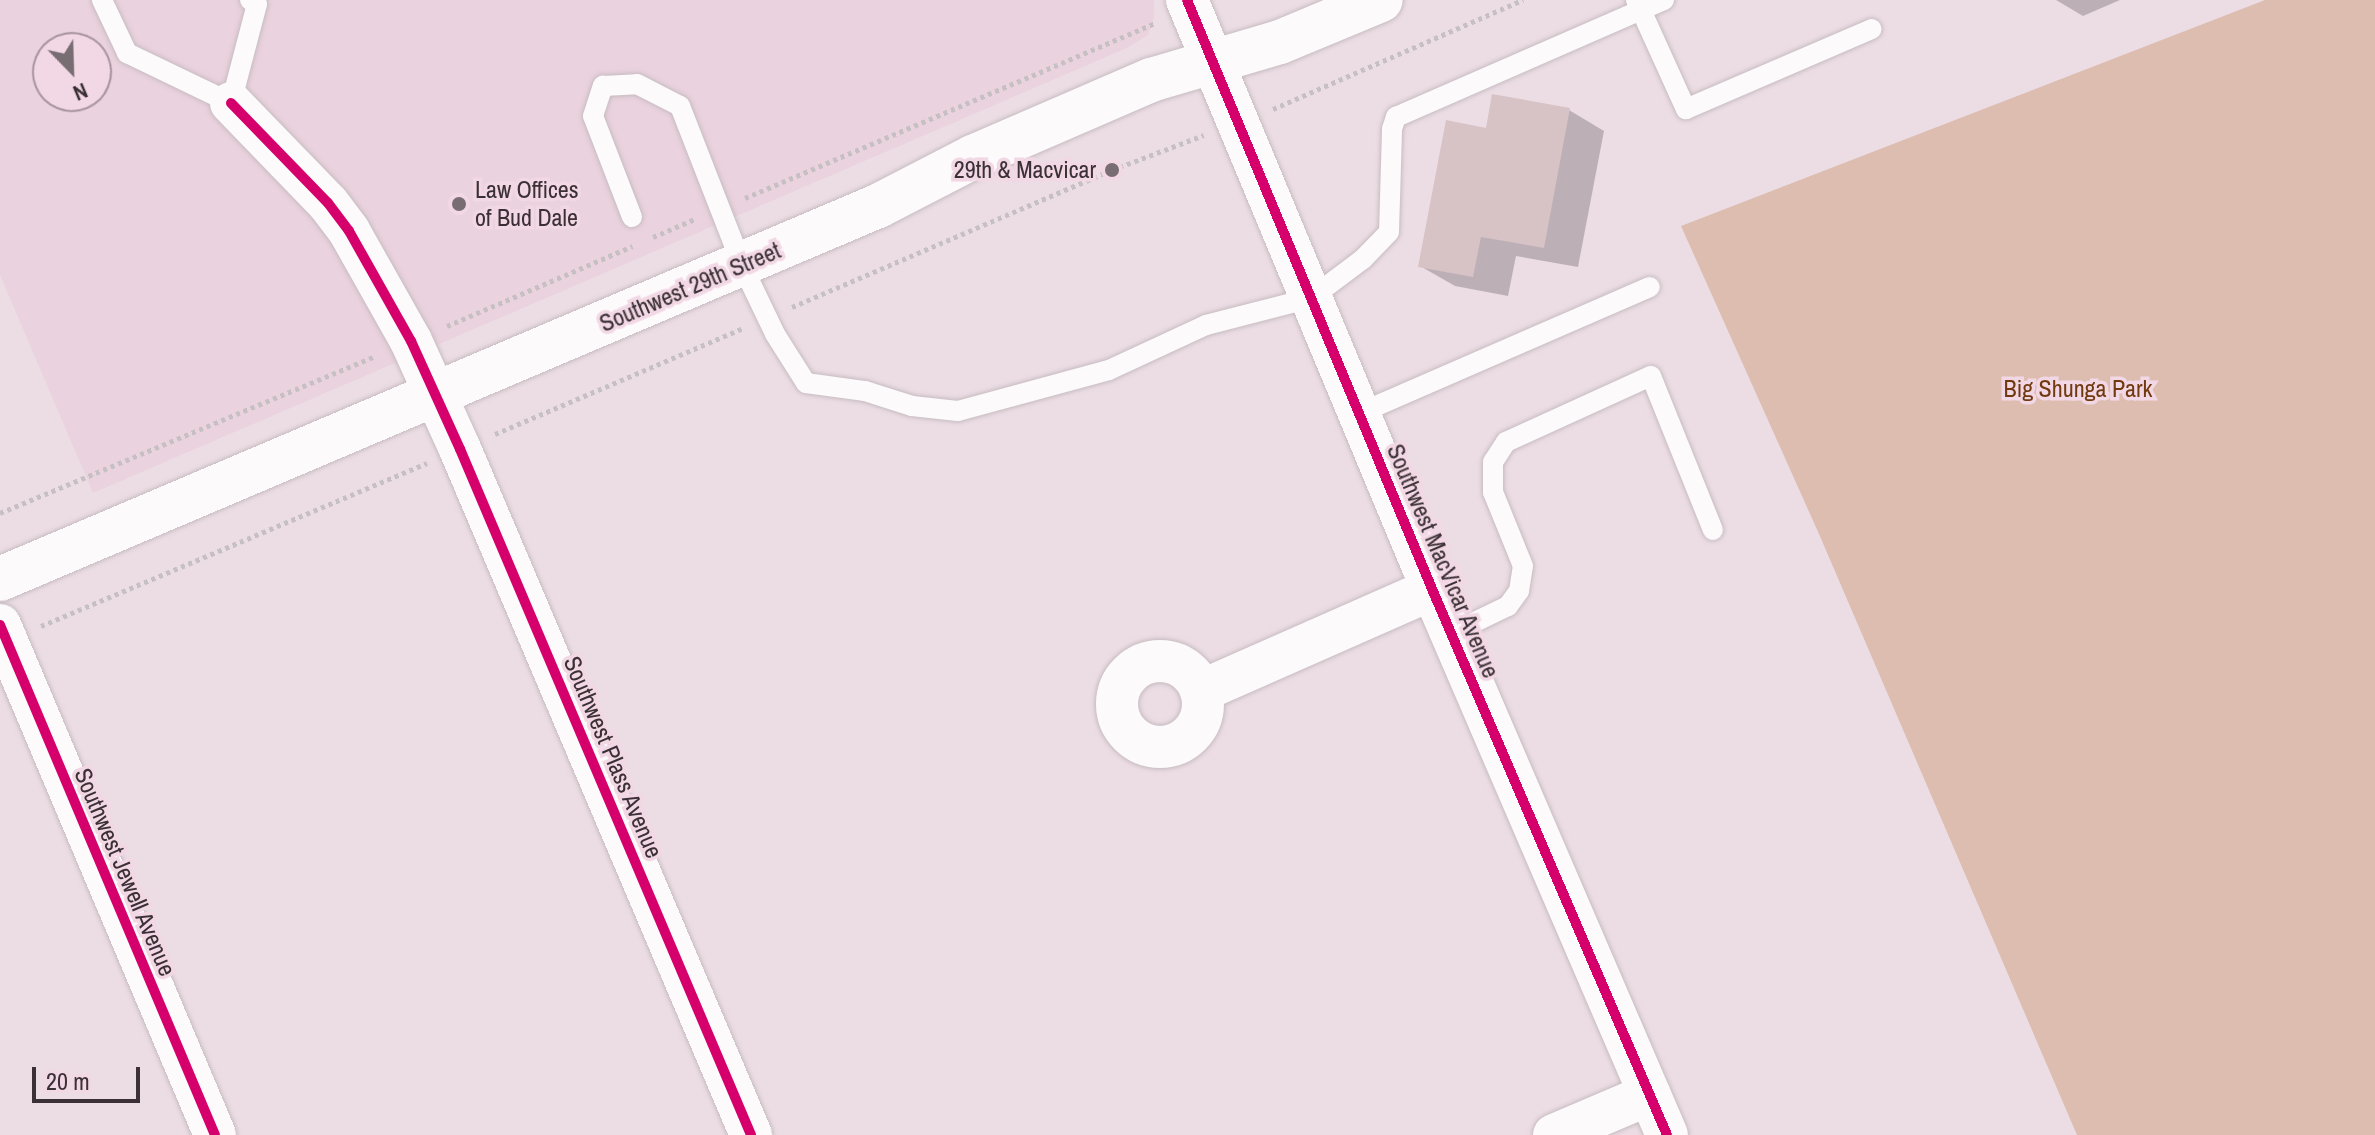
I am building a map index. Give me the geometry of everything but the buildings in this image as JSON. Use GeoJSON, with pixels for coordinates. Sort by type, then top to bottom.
{"type":"FeatureCollection","features":[{"type":"Feature","properties":{"kind":"main road","name":"Southwest 29th Street"},"geometry":{"type":"LineString","coordinates":[[0,579],[742,265],[878,206],[986,151],[1151,80],[1280,42],[1381,0]]}},
{"type":"Feature","properties":{"kind":"street","name":"Southwest MacVicar Avenue"},"geometry":{"type":"LineString","coordinates":[[1189,4],[1432,589],[1667,1135]]}},
{"type":"Feature","properties":{"kind":"street","name":"Southwest Plass Avenue"},"geometry":{"type":"LineString","coordinates":[[231,103],[328,203],[349,231],[411,341],[460,449],[751,1135]]}},
{"type":"Feature","properties":{"kind":"street"},"geometry":{"type":"LineString","coordinates":[[1201,691],[1432,589]]}},
{"type":"Feature","properties":{"kind":"street","name":"Southwest Jewell Avenue"},"geometry":{"type":"LineString","coordinates":[[0,625],[215,1135]]}},
{"type":"Feature","properties":{"kind":"street"},"geometry":{"type":"LineString","coordinates":[[1554,1135],[1650,1094]]}},
{"type":"Feature","properties":{"kind":"lane"},"geometry":{"type":"LineString","coordinates":[[102,0],[127,53],[231,103],[257,4],[250,0]]}},
{"type":"Feature","properties":{"kind":"lane"},"geometry":{"type":"LineString","coordinates":[[632,217],[593,116],[603,86],[637,84],[680,106],[742,265],[775,334],[806,383],[865,391],[912,406],[958,411],[1109,370],[1206,325],[1311,298],[1363,259],[1389,232],[1392,129],[1396,117],[1638,5],[1664,0]]}},
{"type":"Feature","properties":{"kind":"lane"},"geometry":{"type":"LineString","coordinates":[[1638,5],[1686,109],[1872,29]]}},
{"type":"Feature","properties":{"kind":"lane"},"geometry":{"type":"LineString","coordinates":[[1360,413],[1650,287]]}},
{"type":"Feature","properties":{"kind":"lane"},"geometry":{"type":"LineString","coordinates":[[1452,633],[1508,606],[1519,591],[1523,566],[1493,492],[1493,462],[1506,442],[1651,376],[1713,530]]}},
{"type":"Feature","properties":{"kind":"path"},"geometry":{"type":"LineString","coordinates":[[649,239],[1189,4]]}},
{"type":"Feature","properties":{"kind":"path"},"geometry":{"type":"LineString","coordinates":[[0,513],[635,245]]}},
{"type":"Feature","properties":{"kind":"shaded area"},"geometry":{"type":"Polygon","coordinates":[[[0,0],[1154,0],[1154,17],[1148,35],[1127,48],[93,493],[0,275],[0,0]]]}},
{"type":"Feature","properties":{"kind":"green space","name":"Big Shunga Park"},"geometry":{"type":"Polygon","coordinates":[[[2265,0],[2375,0],[2375,1135],[2077,1135],[1819,534],[1681,226],[2265,0]]]}},
{"type":"Feature","properties":{"kind":"cycle path"},"geometry":{"type":"LineString","coordinates":[[1187,0],[1432,589],[1667,1135]]}},
{"type":"Feature","properties":{"kind":"cycle path"},"geometry":{"type":"LineString","coordinates":[[231,103],[328,203],[349,231],[411,341],[460,449],[751,1135]]}},
{"type":"Feature","properties":{"kind":"cycle path"},"geometry":{"type":"LineString","coordinates":[[0,625],[215,1135]]}},
{"type":"Feature","properties":{"kind":"place","name":"29th & Macvicar"},"geometry":{"type":"Point","coordinates":[1112,170]}},
{"type":"Feature","properties":{"kind":"place","name":"Law Offices of Bud Dale"},"geometry":{"type":"Point","coordinates":[459,204]}}]}
